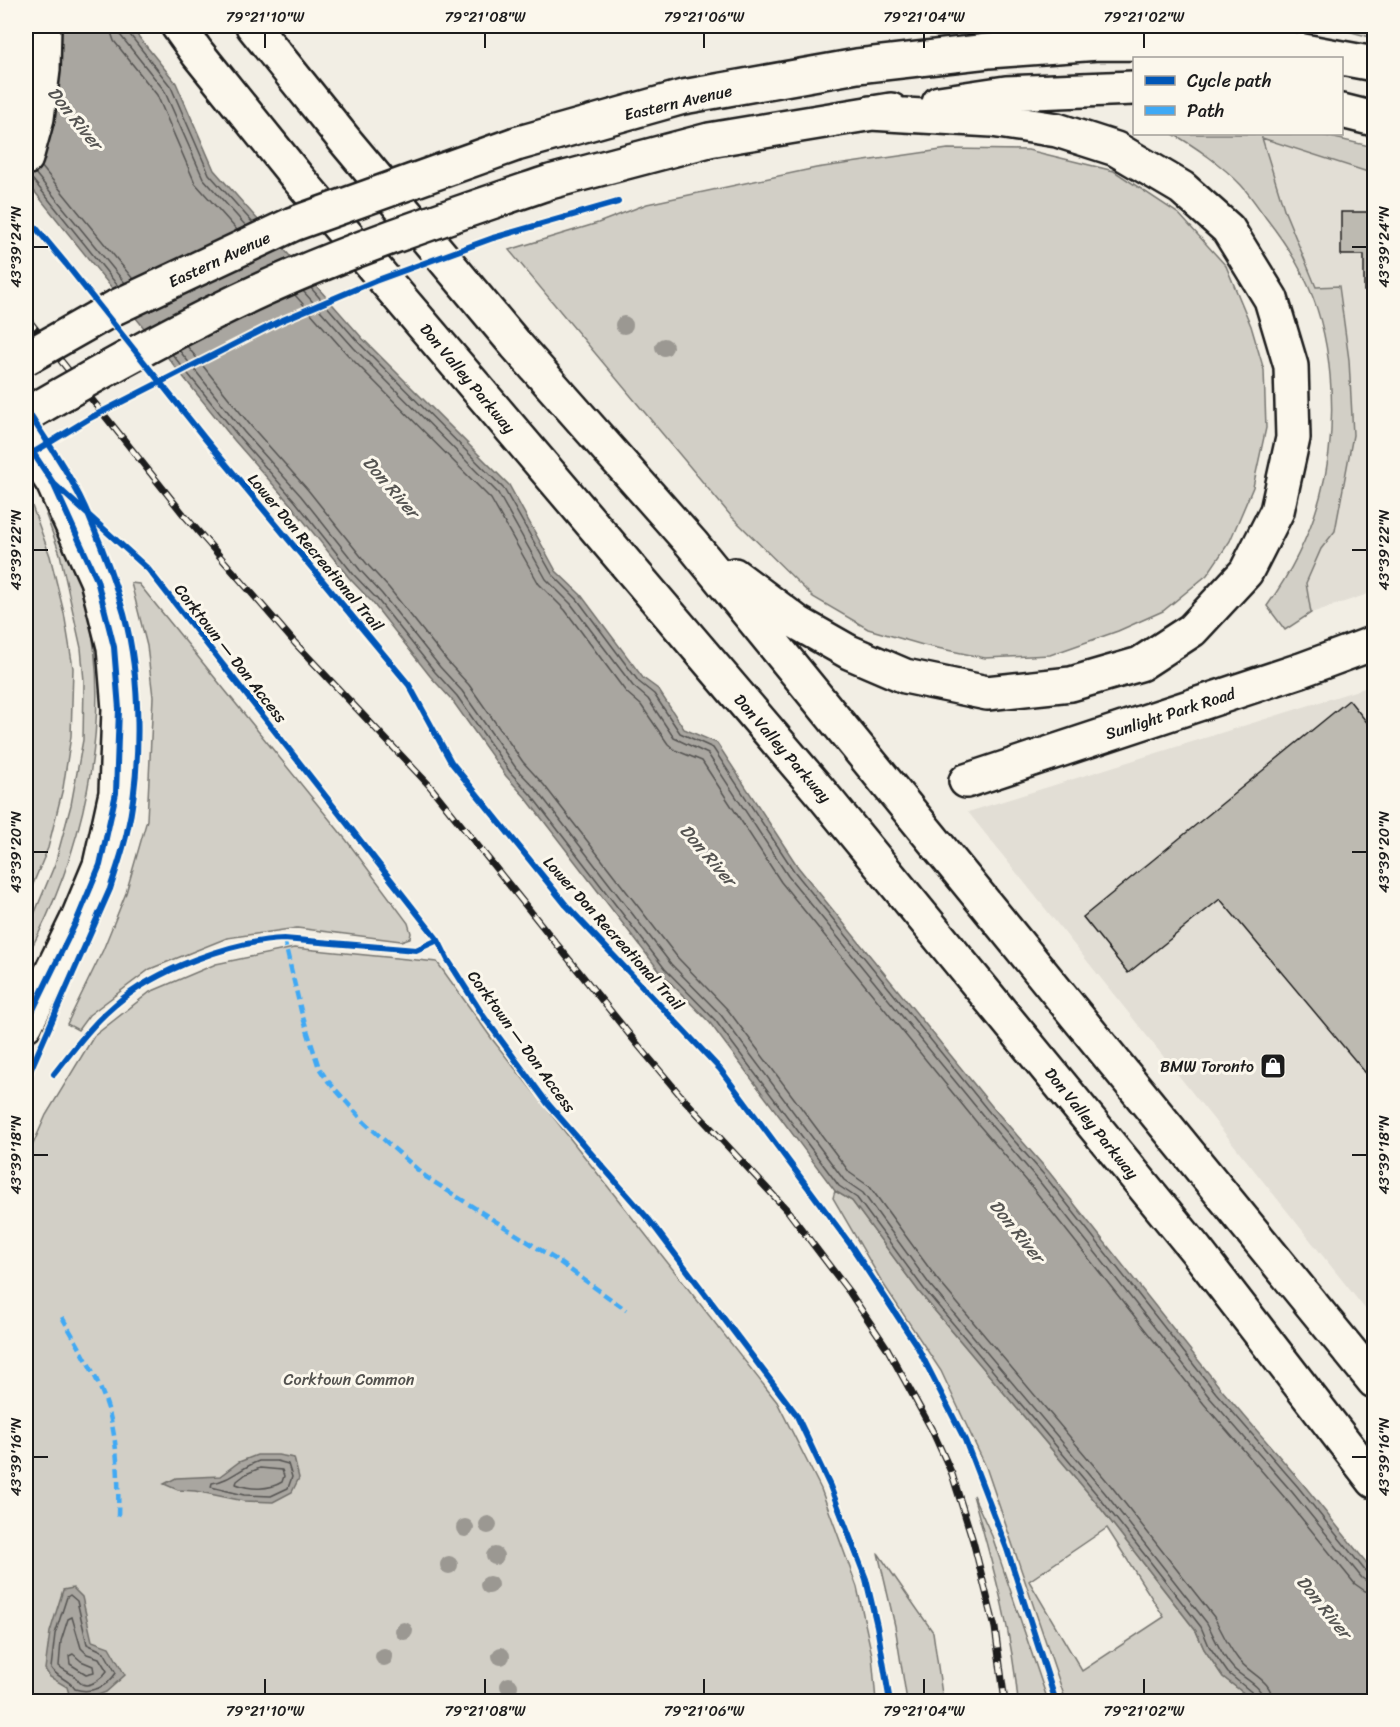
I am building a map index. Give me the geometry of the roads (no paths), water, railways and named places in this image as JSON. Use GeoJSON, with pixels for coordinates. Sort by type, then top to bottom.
{"type":"FeatureCollection","features":[{"type":"Feature","properties":{"kind":"main road"},"geometry":{"type":"LineString","coordinates":[[26,158],[37,118],[43,70],[44,26]]}},
{"type":"Feature","properties":{"kind":"main road","name":"Don Valley Parkway"},"geometry":{"type":"LineString","coordinates":[[178,26],[297,177],[822,794],[1196,1250],[1374,1481]]}},
{"type":"Feature","properties":{"kind":"main road"},"geometry":{"type":"LineString","coordinates":[[254,26],[347,143],[516,345],[692,544],[1374,1381]]}},
{"type":"Feature","properties":{"kind":"main road","name":"Eastern Avenue"},"geometry":{"type":"LineString","coordinates":[[26,358],[116,306],[293,224],[516,144],[683,98],[857,66],[988,51],[1099,43],[1240,44],[1298,50],[1336,57]]}},
{"type":"Feature","properties":{"kind":"main road","name":"Eastern Avenue"},"geometry":{"type":"LineString","coordinates":[[1343,58],[1374,64]]}},
{"type":"Feature","properties":{"kind":"main road"},"geometry":{"type":"LineString","coordinates":[[26,415],[103,370],[263,289],[389,237],[550,182],[709,140],[870,113],[1006,93],[1133,88]]}},
{"type":"Feature","properties":{"kind":"main road"},"geometry":{"type":"LineString","coordinates":[[1343,111],[1374,119]]}},
{"type":"Feature","properties":{"kind":"main road"},"geometry":{"type":"LineString","coordinates":[[692,544],[798,623],[849,652],[905,676],[987,693],[1071,684],[1140,664],[1192,630],[1246,572],[1277,511],[1293,438],[1291,366],[1271,299],[1228,229],[1182,188],[1116,149],[1077,136],[1057,130],[992,120],[870,113]]}},
{"type":"Feature","properties":{"kind":"main road"},"geometry":{"type":"LineString","coordinates":[[26,442],[53,483],[97,580],[114,647],[119,709],[116,793],[100,865],[77,920],[26,1024]]}},
{"type":"Feature","properties":{"kind":"main road","name":"Sunlight Park Road"},"geometry":{"type":"LineString","coordinates":[[966,781],[1301,670],[1374,643]]}},
{"type":"Feature","properties":{"kind":"water","name":"Don River"},"geometry":{"type":"Polygon","coordinates":[[[26,26],[130,26],[176,83],[214,170],[363,339],[509,485],[556,571],[581,595],[643,678],[658,689],[684,729],[717,743],[798,867],[995,1110],[1049,1172],[1221,1389],[1303,1484],[1374,1572],[1374,1701],[1254,1701],[1223,1677],[1204,1649],[1196,1631],[1095,1501],[920,1293],[852,1201],[835,1191],[710,1023],[661,973],[526,798],[506,776],[452,700],[291,505],[234,440],[26,181],[26,26]]]}},
{"type":"Feature","properties":{"kind":"water"},"geometry":{"type":"Polygon","coordinates":[[[257,1455],[294,1458],[299,1478],[292,1492],[273,1502],[244,1501],[195,1491],[178,1490],[164,1484],[176,1478],[220,1476],[239,1462],[257,1455]]]}},
{"type":"Feature","properties":{"kind":"water"},"geometry":{"type":"Polygon","coordinates":[[[73,1588],[82,1597],[92,1641],[109,1647],[125,1675],[106,1692],[88,1699],[69,1694],[67,1687],[50,1677],[45,1669],[50,1632],[63,1590],[73,1588]]]}},
{"type":"Feature","properties":{"kind":"railway"},"geometry":{"type":"LineString","coordinates":[[26,317],[184,515],[295,643],[429,785],[633,1039],[681,1096],[787,1210],[850,1293],[887,1348],[932,1430],[952,1474],[973,1541],[995,1628],[1005,1702]]}},
{"type":"Feature","properties":{"kind":"place","name":"BMW Toronto"},"geometry":{"type":"Point","coordinates":[1273,1066]}},
{"type":"Feature","properties":{"kind":"park label","name":"Corktown Common"},"geometry":{"type":"Point","coordinates":[349,1379]}}]}
